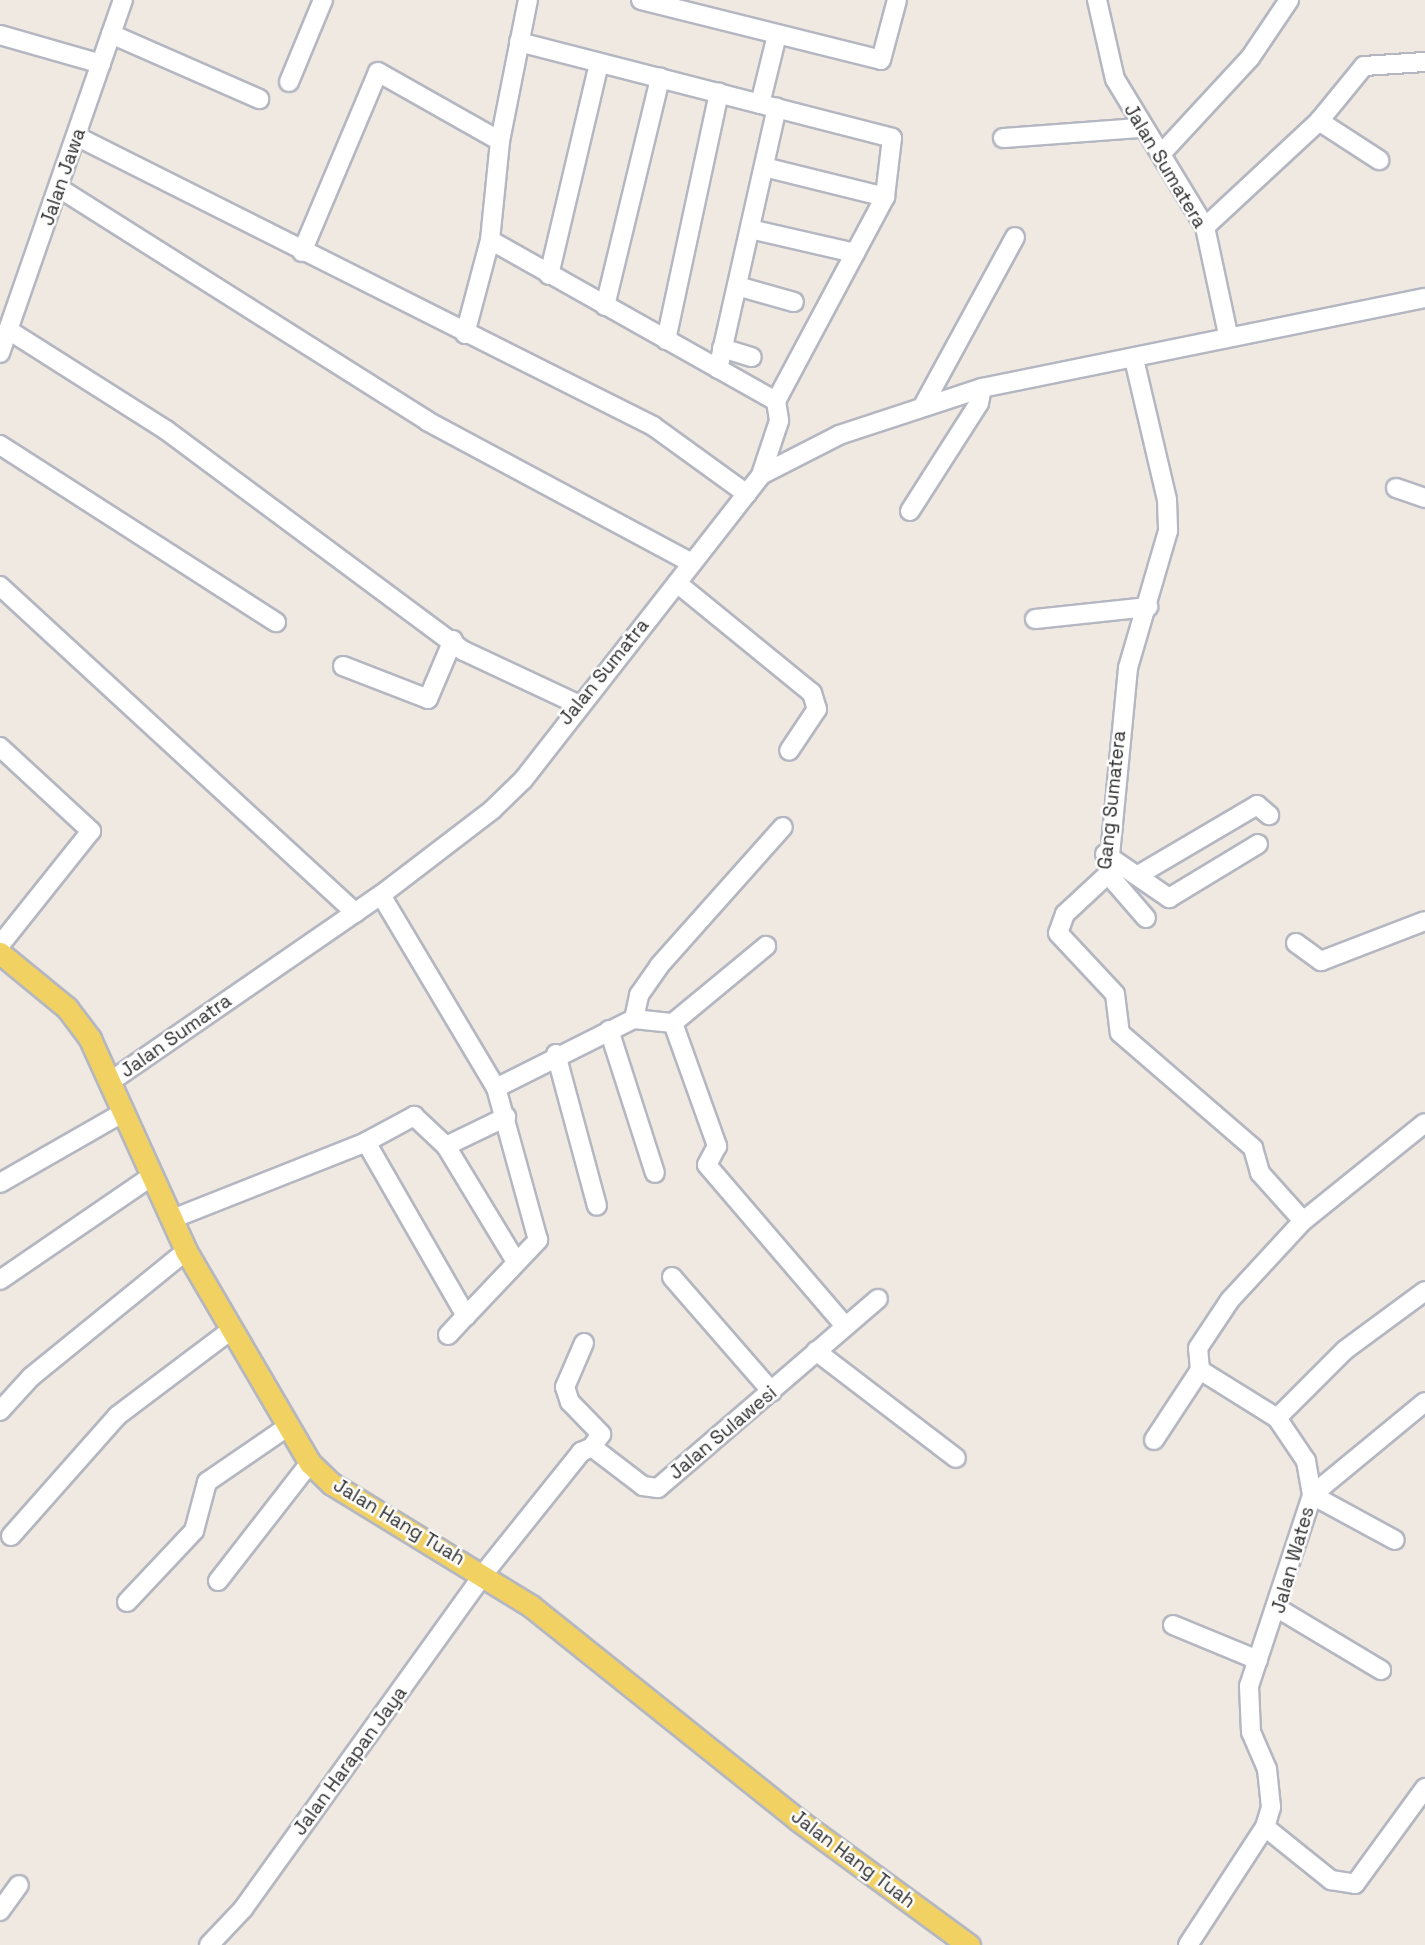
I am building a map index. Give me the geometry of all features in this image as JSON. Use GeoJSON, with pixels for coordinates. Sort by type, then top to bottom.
{"type":"FeatureCollection","features":[{"type":"Feature","properties":{"kind":"main road","name":"Jalan Hang Tuah"},"geometry":{"type":"LineString","coordinates":[[0,953],[67,1008],[111,1081],[186,1251],[230,1331],[310,1463],[404,1529],[485,1572],[634,1683],[798,1820],[969,1945]]}},
{"type":"Feature","properties":{"kind":"street","name":"Jalan Jawa"},"geometry":{"type":"LineString","coordinates":[[0,353],[78,137],[123,0]]}},
{"type":"Feature","properties":{"kind":"street"},"geometry":{"type":"LineString","coordinates":[[289,82],[323,0]]}},
{"type":"Feature","properties":{"kind":"street"},"geometry":{"type":"LineString","coordinates":[[465,334],[490,240],[500,141],[528,0]]}},
{"type":"Feature","properties":{"kind":"street"},"geometry":{"type":"LineString","coordinates":[[641,0],[667,3],[777,35],[884,59],[897,0]]}},
{"type":"Feature","properties":{"kind":"street","name":"Jalan Sumatera"},"geometry":{"type":"LineString","coordinates":[[1097,0],[1108,64],[1140,128],[1161,154],[1205,227],[1228,334]]}},
{"type":"Feature","properties":{"kind":"street"},"geometry":{"type":"LineString","coordinates":[[1161,154],[1250,58],[1289,0]]}},
{"type":"Feature","properties":{"kind":"street"},"geometry":{"type":"LineString","coordinates":[[111,34],[259,99]]}},
{"type":"Feature","properties":{"kind":"street"},"geometry":{"type":"LineString","coordinates":[[0,35],[101,64]]}},
{"type":"Feature","properties":{"kind":"street"},"geometry":{"type":"LineString","coordinates":[[718,369],[764,167],[777,35]]}},
{"type":"Feature","properties":{"kind":"street"},"geometry":{"type":"LineString","coordinates":[[519,42],[892,138],[885,197],[776,401],[779,421],[761,475]]}},
{"type":"Feature","properties":{"kind":"street"},"geometry":{"type":"LineString","coordinates":[[1205,227],[1319,121],[1364,66],[1425,62]]}},
{"type":"Feature","properties":{"kind":"street"},"geometry":{"type":"LineString","coordinates":[[549,275],[599,63]]}},
{"type":"Feature","properties":{"kind":"street"},"geometry":{"type":"LineString","coordinates":[[302,252],[378,72],[500,141]]}},
{"type":"Feature","properties":{"kind":"street"},"geometry":{"type":"LineString","coordinates":[[605,306],[660,78]]}},
{"type":"Feature","properties":{"kind":"street"},"geometry":{"type":"LineString","coordinates":[[666,340],[719,93]]}},
{"type":"Feature","properties":{"kind":"street"},"geometry":{"type":"LineString","coordinates":[[1319,121],[1378,160]]}},
{"type":"Feature","properties":{"kind":"street"},"geometry":{"type":"LineString","coordinates":[[1003,138],[1140,128]]}},
{"type":"Feature","properties":{"kind":"street"},"geometry":{"type":"LineString","coordinates":[[78,137],[170,178],[302,252],[653,426],[747,494]]}},
{"type":"Feature","properties":{"kind":"street"},"geometry":{"type":"LineString","coordinates":[[764,167],[885,197]]}},
{"type":"Feature","properties":{"kind":"street"},"geometry":{"type":"LineString","coordinates":[[59,188],[427,421],[692,563]]}},
{"type":"Feature","properties":{"kind":"street"},"geometry":{"type":"LineString","coordinates":[[750,229],[855,253]]}},
{"type":"Feature","properties":{"kind":"street"},"geometry":{"type":"LineString","coordinates":[[924,404],[1015,237]]}},
{"type":"Feature","properties":{"kind":"street"},"geometry":{"type":"LineString","coordinates":[[490,240],[776,401]]}},
{"type":"Feature","properties":{"kind":"street"},"geometry":{"type":"LineString","coordinates":[[737,286],[794,302]]}},
{"type":"Feature","properties":{"kind":"street","name":"Jalan Sumatra"},"geometry":{"type":"LineString","coordinates":[[111,1081],[381,895],[523,780],[576,704],[677,583],[761,475],[839,435],[924,404],[982,388],[1134,359],[1228,334],[1425,298]]}},
{"type":"Feature","properties":{"kind":"street"},"geometry":{"type":"LineString","coordinates":[[10,331],[166,429],[453,640],[576,704]]}},
{"type":"Feature","properties":{"kind":"street"},"geometry":{"type":"LineString","coordinates":[[722,348],[752,356]]}},
{"type":"Feature","properties":{"kind":"street","name":"Gang Sumatera"},"geometry":{"type":"LineString","coordinates":[[1134,359],[1167,500],[1168,531],[1148,607],[1128,668],[1105,854],[1108,874],[1060,920],[1061,938],[1115,994],[1120,1032],[1258,1143],[1260,1173],[1303,1221]]}},
{"type":"Feature","properties":{"kind":"street"},"geometry":{"type":"LineString","coordinates":[[910,511],[979,403],[982,388]]}},
{"type":"Feature","properties":{"kind":"street"},"geometry":{"type":"LineString","coordinates":[[0,445],[276,622]]}},
{"type":"Feature","properties":{"kind":"street"},"geometry":{"type":"LineString","coordinates":[[1396,488],[1425,498]]}},
{"type":"Feature","properties":{"kind":"street"},"geometry":{"type":"LineString","coordinates":[[677,583],[812,693],[817,709],[789,751]]}},
{"type":"Feature","properties":{"kind":"street"},"geometry":{"type":"LineString","coordinates":[[0,586],[355,913]]}},
{"type":"Feature","properties":{"kind":"street"},"geometry":{"type":"LineString","coordinates":[[1035,619],[1148,607]]}},
{"type":"Feature","properties":{"kind":"street"},"geometry":{"type":"LineString","coordinates":[[343,666],[428,699],[453,640]]}},
{"type":"Feature","properties":{"kind":"street"},"geometry":{"type":"LineString","coordinates":[[0,747],[91,831],[0,944]]}},
{"type":"Feature","properties":{"kind":"street"},"geometry":{"type":"LineString","coordinates":[[1140,874],[1257,804],[1269,815]]}},
{"type":"Feature","properties":{"kind":"street"},"geometry":{"type":"LineString","coordinates":[[634,1019],[639,995],[659,966],[783,827]]}},
{"type":"Feature","properties":{"kind":"street"},"geometry":{"type":"LineString","coordinates":[[1105,854],[1140,874],[1169,898],[1258,844]]}},
{"type":"Feature","properties":{"kind":"street"},"geometry":{"type":"LineString","coordinates":[[1108,874],[1146,918]]}},
{"type":"Feature","properties":{"kind":"street"},"geometry":{"type":"LineString","coordinates":[[381,895],[496,1088],[538,1240],[515,1260],[449,1335]]}},
{"type":"Feature","properties":{"kind":"street"},"geometry":{"type":"LineString","coordinates":[[1296,943],[1321,961],[1425,921]]}},
{"type":"Feature","properties":{"kind":"street"},"geometry":{"type":"LineString","coordinates":[[496,1088],[556,1054],[634,1019],[673,1023],[766,946]]}},
{"type":"Feature","properties":{"kind":"street"},"geometry":{"type":"LineString","coordinates":[[673,1023],[717,1146],[707,1165],[845,1325]]}},
{"type":"Feature","properties":{"kind":"street"},"geometry":{"type":"LineString","coordinates":[[610,1030],[654,1173]]}},
{"type":"Feature","properties":{"kind":"street"},"geometry":{"type":"LineString","coordinates":[[556,1054],[597,1206]]}},
{"type":"Feature","properties":{"kind":"street"},"geometry":{"type":"LineString","coordinates":[[0,1184],[124,1112]]}},
{"type":"Feature","properties":{"kind":"street"},"geometry":{"type":"LineString","coordinates":[[172,1219],[366,1143],[414,1116],[446,1146],[515,1260]]}},
{"type":"Feature","properties":{"kind":"street"},"geometry":{"type":"LineString","coordinates":[[446,1146],[506,1117]]}},
{"type":"Feature","properties":{"kind":"street"},"geometry":{"type":"LineString","coordinates":[[1154,1440],[1200,1370],[1198,1348],[1230,1300],[1303,1221],[1425,1123]]}},
{"type":"Feature","properties":{"kind":"street"},"geometry":{"type":"LineString","coordinates":[[366,1143],[466,1316]]}},
{"type":"Feature","properties":{"kind":"street"},"geometry":{"type":"LineString","coordinates":[[0,1280],[152,1176]]}},
{"type":"Feature","properties":{"kind":"street"},"geometry":{"type":"LineString","coordinates":[[0,1411],[31,1377],[186,1251]]}},
{"type":"Feature","properties":{"kind":"street"},"geometry":{"type":"LineString","coordinates":[[672,1277],[772,1392]]}},
{"type":"Feature","properties":{"kind":"street"},"geometry":{"type":"LineString","coordinates":[[1277,1418],[1345,1350],[1425,1291]]}},
{"type":"Feature","properties":{"kind":"street","name":"Jalan Sulawesi"},"geometry":{"type":"LineString","coordinates":[[592,1447],[643,1486],[658,1488],[878,1299]]}},
{"type":"Feature","properties":{"kind":"street"},"geometry":{"type":"LineString","coordinates":[[11,1536],[117,1416],[230,1331]]}},
{"type":"Feature","properties":{"kind":"street"},"geometry":{"type":"LineString","coordinates":[[485,1572],[580,1452],[592,1447],[601,1434],[570,1402],[565,1387],[584,1343]]}},
{"type":"Feature","properties":{"kind":"street"},"geometry":{"type":"LineString","coordinates":[[816,1351],[956,1458]]}},
{"type":"Feature","properties":{"kind":"street","name":"Jalan Wates"},"geometry":{"type":"LineString","coordinates":[[1188,1945],[1265,1827],[1272,1793],[1247,1703],[1258,1660],[1279,1609],[1312,1496],[1306,1461],[1277,1418],[1200,1370]]}},
{"type":"Feature","properties":{"kind":"street"},"geometry":{"type":"LineString","coordinates":[[1395,1540],[1312,1496],[1425,1402]]}},
{"type":"Feature","properties":{"kind":"street"},"geometry":{"type":"LineString","coordinates":[[127,1602],[194,1531],[206,1482],[287,1427]]}},
{"type":"Feature","properties":{"kind":"street"},"geometry":{"type":"LineString","coordinates":[[218,1581],[310,1463]]}},
{"type":"Feature","properties":{"kind":"street","name":"Jalan Harapan Jaya"},"geometry":{"type":"LineString","coordinates":[[209,1945],[243,1909],[485,1572]]}},
{"type":"Feature","properties":{"kind":"street"},"geometry":{"type":"LineString","coordinates":[[1279,1609],[1381,1670]]}},
{"type":"Feature","properties":{"kind":"street"},"geometry":{"type":"LineString","coordinates":[[1173,1625],[1258,1660]]}},
{"type":"Feature","properties":{"kind":"street"},"geometry":{"type":"LineString","coordinates":[[1265,1827],[1331,1880],[1355,1884],[1425,1788]]}},
{"type":"Feature","properties":{"kind":"street"},"geometry":{"type":"LineString","coordinates":[[0,1911],[19,1885]]}}]}
